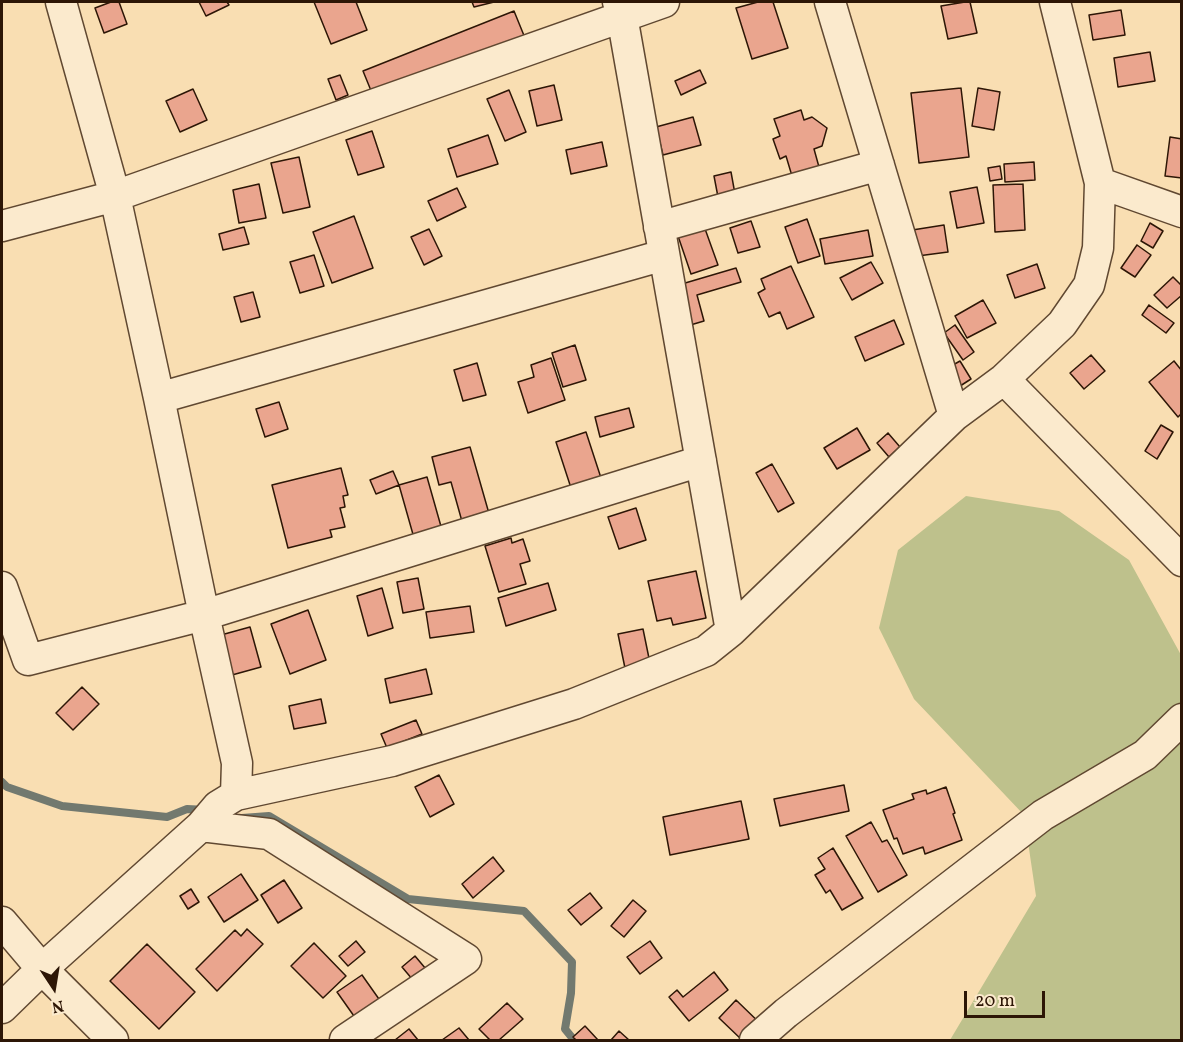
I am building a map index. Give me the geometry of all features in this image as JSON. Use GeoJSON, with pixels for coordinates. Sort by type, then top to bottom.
{"type":"FeatureCollection","features":[{"type":"Feature","properties":{"kind":"street"},"geometry":{"type":"LineString","coordinates":[[2,1008],[215,811],[237,763],[115,196],[61,2]]}},
{"type":"Feature","properties":{"kind":"street"},"geometry":{"type":"LineString","coordinates":[[2,226],[115,196],[620,9],[664,2]]}},
{"type":"Feature","properties":{"kind":"street"},"geometry":{"type":"LineString","coordinates":[[830,2],[954,416]]}},
{"type":"Feature","properties":{"kind":"street"},"geometry":{"type":"LineString","coordinates":[[215,811],[392,761],[574,704],[706,651],[731,631],[954,416],[1004,379],[1062,324],[1089,285],[1098,248],[1100,183],[1055,2]]}},
{"type":"Feature","properties":{"kind":"street"},"geometry":{"type":"LineString","coordinates":[[620,9],[731,631]]}},
{"type":"Feature","properties":{"kind":"street"},"geometry":{"type":"LineString","coordinates":[[159,398],[662,241],[879,165]]}},
{"type":"Feature","properties":{"kind":"street"},"geometry":{"type":"LineString","coordinates":[[1100,183],[1182,212]]}},
{"type":"Feature","properties":{"kind":"street"},"geometry":{"type":"LineString","coordinates":[[1004,379],[1182,561]]}},
{"type":"Feature","properties":{"kind":"street"},"geometry":{"type":"LineString","coordinates":[[2,587],[28,660],[204,615],[701,461]]}},
{"type":"Feature","properties":{"kind":"street"},"geometry":{"type":"LineString","coordinates":[[755,1041],[786,1013],[1043,815],[1145,755],[1182,719]]}},
{"type":"Feature","properties":{"kind":"street"},"geometry":{"type":"LineString","coordinates":[[215,811],[269,834],[466,959],[345,1041]]}},
{"type":"Feature","properties":{"kind":"street"},"geometry":{"type":"LineString","coordinates":[[2,922],[42,969],[113,1041]]}},
{"type":"Feature","properties":{"kind":"green space"},"geometry":{"type":"Polygon","coordinates":[[[966,496],[1059,511],[1129,560],[1181,655],[1181,1040],[950,1040],[1036,896],[1024,815],[914,699],[879,628],[898,550],[966,496]]]}},
{"type":"Feature","properties":{"kind":"building"},"geometry":{"type":"Polygon","coordinates":[[[111,2],[119,2],[127,24],[104,33],[95,8],[111,2]]]}},
{"type":"Feature","properties":{"kind":"building"},"geometry":{"type":"Polygon","coordinates":[[[199,2],[227,2],[229,5],[206,16],[199,2]]]}},
{"type":"Feature","properties":{"kind":"building"},"geometry":{"type":"Polygon","coordinates":[[[314,2],[356,2],[367,30],[331,44],[314,2]]]}},
{"type":"Feature","properties":{"kind":"building"},"geometry":{"type":"Polygon","coordinates":[[[472,2],[494,2],[474,7],[472,2]]]}},
{"type":"Feature","properties":{"kind":"building"},"geometry":{"type":"Polygon","coordinates":[[[758,2],[773,2],[788,48],[752,59],[736,8],[758,2]]]}},
{"type":"Feature","properties":{"kind":"building"},"geometry":{"type":"Polygon","coordinates":[[[970,2],[977,33],[948,39],[941,6],[970,2]]]}},
{"type":"Feature","properties":{"kind":"building"},"geometry":{"type":"Polygon","coordinates":[[[1121,10],[1125,35],[1093,40],[1089,15],[1121,10]]]}},
{"type":"Feature","properties":{"kind":"building"},"geometry":{"type":"Polygon","coordinates":[[[514,11],[525,38],[374,98],[363,71],[514,11]]]}},
{"type":"Feature","properties":{"kind":"building"},"geometry":{"type":"Polygon","coordinates":[[[1150,52],[1155,81],[1118,87],[1114,58],[1150,52]]]}},
{"type":"Feature","properties":{"kind":"building"},"geometry":{"type":"Polygon","coordinates":[[[700,70],[706,83],[681,95],[675,81],[700,70]]]}},
{"type":"Feature","properties":{"kind":"building"},"geometry":{"type":"Polygon","coordinates":[[[340,75],[348,95],[336,100],[328,79],[340,75]]]}},
{"type":"Feature","properties":{"kind":"building"},"geometry":{"type":"Polygon","coordinates":[[[554,85],[562,120],[537,126],[529,91],[554,85]]]}},
{"type":"Feature","properties":{"kind":"building"},"geometry":{"type":"Polygon","coordinates":[[[961,88],[969,157],[919,163],[911,93],[961,88]]]}},
{"type":"Feature","properties":{"kind":"building"},"geometry":{"type":"Polygon","coordinates":[[[978,88],[1000,92],[994,130],[972,126],[978,88]]]}},
{"type":"Feature","properties":{"kind":"building"},"geometry":{"type":"Polygon","coordinates":[[[193,89],[207,120],[180,132],[166,101],[193,89]]]}},
{"type":"Feature","properties":{"kind":"building"},"geometry":{"type":"Polygon","coordinates":[[[509,90],[526,132],[505,141],[487,99],[509,90]]]}},
{"type":"Feature","properties":{"kind":"building"},"geometry":{"type":"Polygon","coordinates":[[[801,110],[804,120],[812,117],[827,128],[822,146],[814,149],[819,167],[792,176],[786,156],[780,159],[773,139],[780,136],[774,119],[801,110]]]}},
{"type":"Feature","properties":{"kind":"building"},"geometry":{"type":"Polygon","coordinates":[[[693,117],[701,145],[663,155],[656,127],[693,117]]]}},
{"type":"Feature","properties":{"kind":"building"},"geometry":{"type":"Polygon","coordinates":[[[372,131],[384,167],[358,175],[346,140],[372,131]]]}},
{"type":"Feature","properties":{"kind":"building"},"geometry":{"type":"Polygon","coordinates":[[[488,135],[498,164],[457,177],[448,149],[488,135]]]}},
{"type":"Feature","properties":{"kind":"building"},"geometry":{"type":"Polygon","coordinates":[[[1170,137],[1182,139],[1182,178],[1165,176],[1170,137]]]}},
{"type":"Feature","properties":{"kind":"building"},"geometry":{"type":"Polygon","coordinates":[[[602,142],[607,166],[571,174],[566,150],[602,142]]]}},
{"type":"Feature","properties":{"kind":"building"},"geometry":{"type":"Polygon","coordinates":[[[299,157],[310,207],[283,213],[271,163],[299,157]]]}},
{"type":"Feature","properties":{"kind":"building"},"geometry":{"type":"Polygon","coordinates":[[[1034,162],[1035,180],[1005,182],[1004,164],[1034,162]]]}},
{"type":"Feature","properties":{"kind":"building"},"geometry":{"type":"Polygon","coordinates":[[[1000,166],[1002,179],[990,181],[988,168],[1000,166]]]}},
{"type":"Feature","properties":{"kind":"building"},"geometry":{"type":"Polygon","coordinates":[[[731,172],[735,194],[718,197],[714,176],[731,172]]]}},
{"type":"Feature","properties":{"kind":"building"},"geometry":{"type":"Polygon","coordinates":[[[259,184],[266,218],[239,223],[233,190],[259,184]]]}},
{"type":"Feature","properties":{"kind":"building"},"geometry":{"type":"Polygon","coordinates":[[[1023,184],[1025,230],[995,232],[993,185],[1023,184]]]}},
{"type":"Feature","properties":{"kind":"building"},"geometry":{"type":"Polygon","coordinates":[[[977,187],[984,223],[957,228],[950,192],[977,187]]]}},
{"type":"Feature","properties":{"kind":"building"},"geometry":{"type":"Polygon","coordinates":[[[457,188],[466,207],[437,221],[428,201],[457,188]]]}},
{"type":"Feature","properties":{"kind":"building"},"geometry":{"type":"Polygon","coordinates":[[[354,216],[373,268],[332,283],[313,232],[354,216]]]}},
{"type":"Feature","properties":{"kind":"building"},"geometry":{"type":"Polygon","coordinates":[[[807,219],[820,256],[798,263],[785,227],[807,219]]]}},
{"type":"Feature","properties":{"kind":"building"},"geometry":{"type":"Polygon","coordinates":[[[751,221],[760,247],[738,253],[730,228],[751,221]]]}},
{"type":"Feature","properties":{"kind":"building"},"geometry":{"type":"Polygon","coordinates":[[[1150,223],[1163,231],[1153,248],[1141,241],[1150,223]]]}},
{"type":"Feature","properties":{"kind":"building"},"geometry":{"type":"Polygon","coordinates":[[[944,225],[948,252],[910,257],[906,231],[944,225]]]}},
{"type":"Feature","properties":{"kind":"building"},"geometry":{"type":"Polygon","coordinates":[[[704,226],[718,265],[691,274],[678,236],[704,226]]]}},
{"type":"Feature","properties":{"kind":"building"},"geometry":{"type":"Polygon","coordinates":[[[244,227],[249,244],[223,250],[219,234],[244,227]]]}},
{"type":"Feature","properties":{"kind":"building"},"geometry":{"type":"Polygon","coordinates":[[[429,229],[442,256],[424,265],[411,237],[429,229]]]}},
{"type":"Feature","properties":{"kind":"building"},"geometry":{"type":"Polygon","coordinates":[[[868,230],[873,256],[825,264],[820,239],[868,230]]]}},
{"type":"Feature","properties":{"kind":"building"},"geometry":{"type":"Polygon","coordinates":[[[1137,245],[1151,255],[1135,277],[1121,268],[1137,245]]]}},
{"type":"Feature","properties":{"kind":"building"},"geometry":{"type":"Polygon","coordinates":[[[314,255],[324,286],[300,293],[290,262],[314,255]]]}},
{"type":"Feature","properties":{"kind":"building"},"geometry":{"type":"Polygon","coordinates":[[[871,262],[883,283],[852,300],[840,278],[871,262]]]}},
{"type":"Feature","properties":{"kind":"building"},"geometry":{"type":"Polygon","coordinates":[[[1037,264],[1045,288],[1015,298],[1007,275],[1037,264]]]}},
{"type":"Feature","properties":{"kind":"building"},"geometry":{"type":"Polygon","coordinates":[[[791,266],[814,317],[787,329],[780,312],[769,317],[758,293],[765,289],[761,279],[791,266]]]}},
{"type":"Feature","properties":{"kind":"building"},"geometry":{"type":"Polygon","coordinates":[[[736,268],[741,282],[697,295],[704,321],[687,326],[675,286],[736,268]]]}},
{"type":"Feature","properties":{"kind":"building"},"geometry":{"type":"Polygon","coordinates":[[[1173,277],[1182,286],[1182,295],[1167,308],[1154,295],[1173,277]]]}},
{"type":"Feature","properties":{"kind":"building"},"geometry":{"type":"Polygon","coordinates":[[[253,292],[260,317],[241,322],[234,297],[253,292]]]}},
{"type":"Feature","properties":{"kind":"building"},"geometry":{"type":"Polygon","coordinates":[[[983,300],[996,323],[967,338],[955,316],[983,300]]]}},
{"type":"Feature","properties":{"kind":"building"},"geometry":{"type":"Polygon","coordinates":[[[1149,305],[1174,323],[1166,333],[1142,315],[1149,305]]]}},
{"type":"Feature","properties":{"kind":"building"},"geometry":{"type":"Polygon","coordinates":[[[894,320],[904,344],[865,361],[855,337],[894,320]]]}},
{"type":"Feature","properties":{"kind":"building"},"geometry":{"type":"Polygon","coordinates":[[[955,325],[974,352],[963,360],[944,333],[955,325]]]}},
{"type":"Feature","properties":{"kind":"building"},"geometry":{"type":"Polygon","coordinates":[[[575,345],[586,380],[563,387],[552,353],[575,345]]]}},
{"type":"Feature","properties":{"kind":"building"},"geometry":{"type":"Polygon","coordinates":[[[1091,355],[1105,371],[1084,389],[1070,373],[1091,355]]]}},
{"type":"Feature","properties":{"kind":"building"},"geometry":{"type":"Polygon","coordinates":[[[551,358],[565,400],[528,413],[518,382],[534,377],[531,365],[551,358]]]}},
{"type":"Feature","properties":{"kind":"building"},"geometry":{"type":"Polygon","coordinates":[[[960,361],[971,379],[957,388],[946,369],[960,361]]]}},
{"type":"Feature","properties":{"kind":"building"},"geometry":{"type":"Polygon","coordinates":[[[1174,361],[1182,371],[1182,413],[1178,417],[1149,382],[1174,361]]]}},
{"type":"Feature","properties":{"kind":"building"},"geometry":{"type":"Polygon","coordinates":[[[477,363],[486,395],[463,401],[454,370],[477,363]]]}},
{"type":"Feature","properties":{"kind":"building"},"geometry":{"type":"Polygon","coordinates":[[[279,402],[288,429],[265,437],[256,409],[279,402]]]}},
{"type":"Feature","properties":{"kind":"building"},"geometry":{"type":"Polygon","coordinates":[[[629,408],[634,427],[600,437],[595,417],[629,408]]]}},
{"type":"Feature","properties":{"kind":"building"},"geometry":{"type":"Polygon","coordinates":[[[1161,425],[1173,432],[1157,459],[1145,451],[1161,425]]]}},
{"type":"Feature","properties":{"kind":"building"},"geometry":{"type":"Polygon","coordinates":[[[857,428],[870,450],[837,469],[824,448],[857,428]]]}},
{"type":"Feature","properties":{"kind":"building"},"geometry":{"type":"Polygon","coordinates":[[[586,432],[602,481],[572,491],[556,442],[586,432]]]}},
{"type":"Feature","properties":{"kind":"building"},"geometry":{"type":"Polygon","coordinates":[[[888,433],[900,447],[889,457],[877,443],[888,433]]]}},
{"type":"Feature","properties":{"kind":"building"},"geometry":{"type":"Polygon","coordinates":[[[470,447],[490,517],[463,525],[451,482],[439,485],[432,457],[470,447]]]}},
{"type":"Feature","properties":{"kind":"building"},"geometry":{"type":"Polygon","coordinates":[[[772,464],[794,503],[778,512],[756,473],[772,464]]]}},
{"type":"Feature","properties":{"kind":"building"},"geometry":{"type":"Polygon","coordinates":[[[341,468],[348,495],[343,496],[345,507],[340,508],[345,527],[330,530],[332,537],[288,548],[272,485],[341,468]]]}},
{"type":"Feature","properties":{"kind":"building"},"geometry":{"type":"Polygon","coordinates":[[[393,471],[399,485],[376,494],[370,480],[393,471]]]}},
{"type":"Feature","properties":{"kind":"building"},"geometry":{"type":"Polygon","coordinates":[[[427,477],[444,537],[416,545],[399,485],[427,477]]]}},
{"type":"Feature","properties":{"kind":"building"},"geometry":{"type":"Polygon","coordinates":[[[636,508],[646,540],[619,549],[608,517],[636,508]]]}},
{"type":"Feature","properties":{"kind":"building"},"geometry":{"type":"Polygon","coordinates":[[[511,538],[512,543],[523,539],[530,561],[520,564],[526,584],[499,592],[485,546],[511,538]]]}},
{"type":"Feature","properties":{"kind":"building"},"geometry":{"type":"Polygon","coordinates":[[[696,571],[706,618],[673,625],[671,618],[657,621],[648,581],[696,571]]]}},
{"type":"Feature","properties":{"kind":"building"},"geometry":{"type":"Polygon","coordinates":[[[418,578],[424,609],[403,613],[397,582],[418,578]]]}},
{"type":"Feature","properties":{"kind":"building"},"geometry":{"type":"Polygon","coordinates":[[[548,583],[556,610],[506,626],[498,598],[548,583]]]}},
{"type":"Feature","properties":{"kind":"building"},"geometry":{"type":"Polygon","coordinates":[[[382,588],[393,628],[368,636],[357,596],[382,588]]]}},
{"type":"Feature","properties":{"kind":"building"},"geometry":{"type":"Polygon","coordinates":[[[470,606],[474,632],[430,638],[426,612],[470,606]]]}},
{"type":"Feature","properties":{"kind":"building"},"geometry":{"type":"Polygon","coordinates":[[[308,610],[326,660],[290,674],[271,624],[308,610]]]}},
{"type":"Feature","properties":{"kind":"building"},"geometry":{"type":"Polygon","coordinates":[[[250,627],[261,667],[232,675],[221,635],[250,627]]]}},
{"type":"Feature","properties":{"kind":"building"},"geometry":{"type":"Polygon","coordinates":[[[643,629],[651,668],[626,673],[618,634],[643,629]]]}},
{"type":"Feature","properties":{"kind":"building"},"geometry":{"type":"Polygon","coordinates":[[[426,669],[432,694],[390,703],[385,679],[426,669]]]}},
{"type":"Feature","properties":{"kind":"building"},"geometry":{"type":"Polygon","coordinates":[[[82,687],[99,704],[73,730],[56,713],[82,687]]]}},
{"type":"Feature","properties":{"kind":"building"},"geometry":{"type":"Polygon","coordinates":[[[321,699],[326,723],[294,729],[289,706],[321,699]]]}},
{"type":"Feature","properties":{"kind":"building"},"geometry":{"type":"Polygon","coordinates":[[[416,720],[422,734],[387,748],[381,734],[416,720]]]}},
{"type":"Feature","properties":{"kind":"building"},"geometry":{"type":"Polygon","coordinates":[[[439,775],[454,804],[430,817],[415,787],[439,775]]]}},
{"type":"Feature","properties":{"kind":"building"},"geometry":{"type":"Polygon","coordinates":[[[844,785],[849,811],[780,826],[774,799],[844,785]]]}},
{"type":"Feature","properties":{"kind":"building"},"geometry":{"type":"Polygon","coordinates":[[[946,787],[962,840],[925,854],[923,847],[903,854],[897,838],[894,839],[883,810],[914,799],[912,794],[926,790],[927,794],[946,787]]]}},
{"type":"Feature","properties":{"kind":"building"},"geometry":{"type":"Polygon","coordinates":[[[741,801],[749,839],[670,855],[663,817],[741,801]]]}},
{"type":"Feature","properties":{"kind":"building"},"geometry":{"type":"Polygon","coordinates":[[[871,822],[882,842],[887,840],[907,875],[878,892],[846,836],[871,822]]]}},
{"type":"Feature","properties":{"kind":"building"},"geometry":{"type":"Polygon","coordinates":[[[833,848],[863,898],[842,910],[830,890],[826,893],[815,875],[825,869],[818,858],[833,848]]]}},
{"type":"Feature","properties":{"kind":"building"},"geometry":{"type":"Polygon","coordinates":[[[493,857],[504,871],[473,898],[462,884],[493,857]]]}},
{"type":"Feature","properties":{"kind":"building"},"geometry":{"type":"Polygon","coordinates":[[[241,874],[258,900],[224,922],[208,897],[241,874]]]}},
{"type":"Feature","properties":{"kind":"building"},"geometry":{"type":"Polygon","coordinates":[[[284,880],[302,908],[278,923],[261,895],[284,880]]]}},
{"type":"Feature","properties":{"kind":"building"},"geometry":{"type":"Polygon","coordinates":[[[191,889],[199,902],[188,909],[180,896],[191,889]]]}},
{"type":"Feature","properties":{"kind":"building"},"geometry":{"type":"Polygon","coordinates":[[[590,893],[602,908],[581,925],[568,910],[590,893]]]}},
{"type":"Feature","properties":{"kind":"building"},"geometry":{"type":"Polygon","coordinates":[[[633,900],[646,911],[624,937],[611,926],[633,900]]]}},
{"type":"Feature","properties":{"kind":"building"},"geometry":{"type":"Polygon","coordinates":[[[247,929],[263,944],[217,991],[196,969],[235,930],[241,936],[247,929]]]}},
{"type":"Feature","properties":{"kind":"building"},"geometry":{"type":"Polygon","coordinates":[[[356,941],[365,952],[348,966],[339,956],[356,941]]]}},
{"type":"Feature","properties":{"kind":"building"},"geometry":{"type":"Polygon","coordinates":[[[650,941],[662,958],[640,974],[627,957],[650,941]]]}},
{"type":"Feature","properties":{"kind":"building"},"geometry":{"type":"Polygon","coordinates":[[[314,943],[346,976],[323,998],[291,966],[314,943]]]}},
{"type":"Feature","properties":{"kind":"building"},"geometry":{"type":"Polygon","coordinates":[[[147,944],[195,992],[159,1029],[110,981],[147,944]]]}},
{"type":"Feature","properties":{"kind":"building"},"geometry":{"type":"Polygon","coordinates":[[[415,956],[431,975],[418,986],[402,967],[415,956]]]}},
{"type":"Feature","properties":{"kind":"building"},"geometry":{"type":"Polygon","coordinates":[[[714,972],[728,990],[689,1021],[669,997],[677,990],[683,997],[714,972]]]}},
{"type":"Feature","properties":{"kind":"building"},"geometry":{"type":"Polygon","coordinates":[[[362,975],[386,1009],[361,1026],[337,992],[362,975]]]}},
{"type":"Feature","properties":{"kind":"building"},"geometry":{"type":"Polygon","coordinates":[[[736,1000],[767,1030],[742,1040],[719,1018],[736,1000]]]}},
{"type":"Feature","properties":{"kind":"building"},"geometry":{"type":"Polygon","coordinates":[[[507,1003],[523,1019],[499,1040],[490,1040],[479,1029],[507,1003]]]}},
{"type":"Feature","properties":{"kind":"building"},"geometry":{"type":"Polygon","coordinates":[[[585,1026],[598,1040],[576,1040],[573,1037],[585,1026]]]}},
{"type":"Feature","properties":{"kind":"building"},"geometry":{"type":"Polygon","coordinates":[[[459,1028],[469,1040],[442,1040],[459,1028]]]}},
{"type":"Feature","properties":{"kind":"building"},"geometry":{"type":"Polygon","coordinates":[[[409,1029],[418,1040],[395,1040],[409,1029]]]}},
{"type":"Feature","properties":{"kind":"building"},"geometry":{"type":"Polygon","coordinates":[[[619,1031],[629,1040],[611,1040],[619,1031]]]}},
{"type":"Feature","properties":{"kind":"waterway"},"geometry":{"type":"LineString","coordinates":[[2,782],[7,787],[62,806],[167,817],[187,809],[207,810]]}},
{"type":"Feature","properties":{"kind":"waterway"},"geometry":{"type":"LineString","coordinates":[[242,818],[269,816],[408,899],[524,911],[572,962],[571,993],[565,1029],[574,1040]]}}]}
